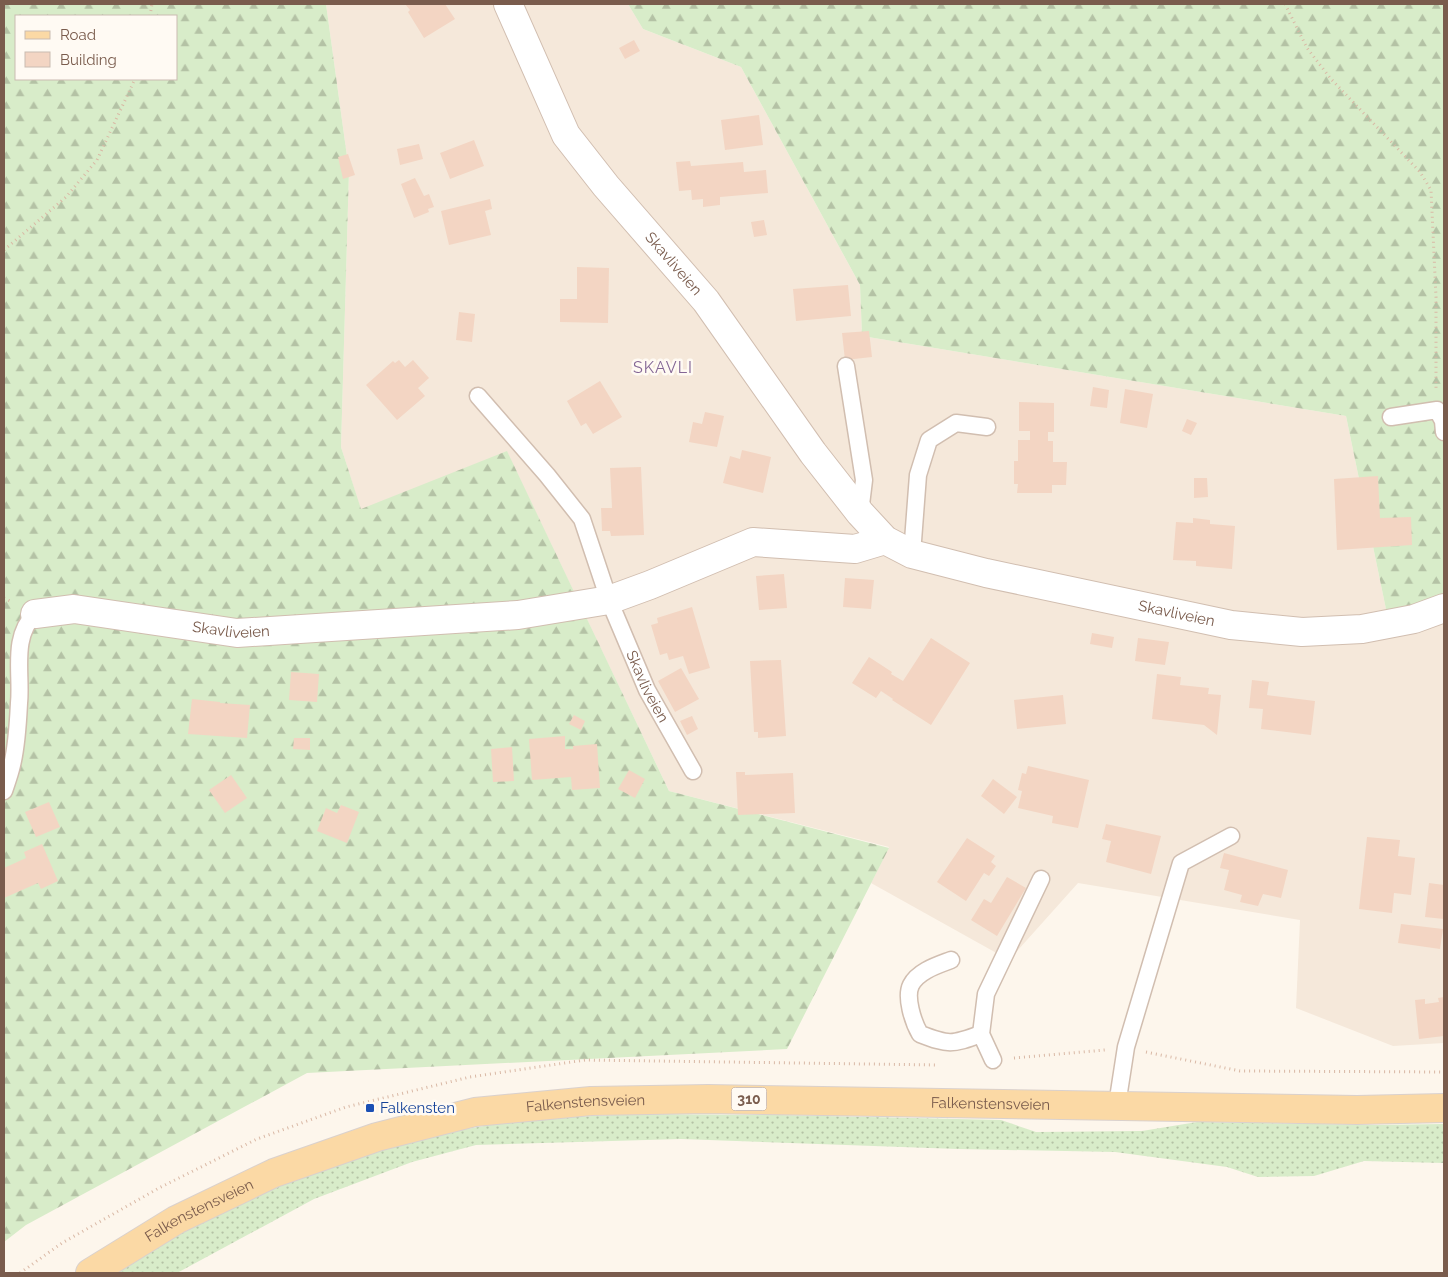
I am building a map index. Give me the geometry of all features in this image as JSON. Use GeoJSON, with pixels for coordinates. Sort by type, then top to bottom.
{"type":"FeatureCollection","features":[{"type":"Feature","properties":{"kind":"main road","name":"Falkenstensveien"},"geometry":{"type":"LineString","coordinates":[[90,1273],[176,1220],[274,1173],[377,1137],[475,1112],[591,1101],[708,1099],[1357,1110],[1444,1108]]}},
{"type":"Feature","properties":{"kind":"street","name":"Skavliveien"},"geometry":{"type":"LineString","coordinates":[[508,4],[566,135],[606,186],[706,301],[813,453],[860,513],[884,540],[912,554],[986,573],[1231,625],[1293,631],[1362,629],[1414,618],[1444,608]]}},
{"type":"Feature","properties":{"kind":"street","name":"Skavliveien"},"geometry":{"type":"LineString","coordinates":[[35,614],[74,609],[238,633],[518,615],[608,600],[650,586],[753,542],[855,549],[884,540]]}},
{"type":"Feature","properties":{"kind":"lane"},"geometry":{"type":"LineString","coordinates":[[846,366],[864,480],[860,513]]}},
{"type":"Feature","properties":{"kind":"lane","name":"Skavliveien"},"geometry":{"type":"LineString","coordinates":[[478,396],[547,475],[582,519],[608,600],[647,690],[693,771]]}},
{"type":"Feature","properties":{"kind":"lane"},"geometry":{"type":"LineString","coordinates":[[1391,417],[1437,410],[1443,421],[1444,432]]}},
{"type":"Feature","properties":{"kind":"lane"},"geometry":{"type":"LineString","coordinates":[[912,554],[918,474],[929,440],[956,423],[987,427]]}},
{"type":"Feature","properties":{"kind":"lane","name":"Skavliveien"},"geometry":{"type":"LineString","coordinates":[[4,791],[12,765],[19,711],[20,646],[23,630],[35,614]]}},
{"type":"Feature","properties":{"kind":"lane"},"geometry":{"type":"LineString","coordinates":[[1117,1105],[1126,1048],[1181,863],[1231,836]]}},
{"type":"Feature","properties":{"kind":"lane"},"geometry":{"type":"LineString","coordinates":[[993,1060],[981,1034],[986,994],[1041,879]]}},
{"type":"Feature","properties":{"kind":"lane"},"geometry":{"type":"LineString","coordinates":[[951,960],[929,969],[911,985],[910,1005],[914,1024],[920,1034],[945,1043],[958,1042],[981,1034]]}},
{"type":"Feature","properties":{"kind":"path"},"geometry":{"type":"LineString","coordinates":[[1285,4],[1306,48],[1331,79],[1420,172],[1431,190],[1436,297],[1437,410]]}},
{"type":"Feature","properties":{"kind":"path"},"geometry":{"type":"LineString","coordinates":[[4,250],[66,196],[97,160],[136,80]]}},
{"type":"Feature","properties":{"kind":"shaded area"},"geometry":{"type":"Polygon","coordinates":[[[326,4],[628,4],[643,29],[741,67],[860,285],[862,336],[1346,416],[1387,614],[1444,594],[1444,1043],[1393,1046],[1296,1008],[1300,920],[1078,883],[1009,960],[871,883],[889,847],[669,791],[507,452],[361,510],[341,447],[349,171],[326,4]]]}},
{"type":"Feature","properties":{"kind":"green space"},"geometry":{"type":"Polygon","coordinates":[[[4,4],[326,4],[349,171],[341,447],[361,509],[507,451],[669,791],[889,848],[787,1049],[307,1073],[26,1225],[4,1242],[4,4]]]}},
{"type":"Feature","properties":{"kind":"green space"},"geometry":{"type":"Polygon","coordinates":[[[628,4],[1444,4],[1444,594],[1387,614],[1346,416],[862,336],[860,285],[741,67],[643,29],[628,4]]]}},
{"type":"Feature","properties":{"kind":"green space"},"geometry":{"type":"Polygon","coordinates":[[[636,1114],[1001,1120],[1036,1132],[1142,1131],[1197,1122],[1376,1125],[1444,1124],[1444,1163],[1364,1161],[1314,1176],[1258,1177],[1227,1167],[1115,1152],[958,1149],[681,1139],[476,1145],[412,1162],[314,1199],[177,1273],[114,1273],[141,1253],[243,1201],[356,1156],[431,1135],[508,1122],[636,1114]]]}},
{"type":"Feature","properties":{"kind":"building"},"geometry":{"type":"Polygon","coordinates":[[[405,4],[445,4],[455,19],[424,38],[405,4]]]}},
{"type":"Feature","properties":{"kind":"building"},"geometry":{"type":"Polygon","coordinates":[[[634,40],[640,51],[625,59],[619,48],[634,40]]]}},
{"type":"Feature","properties":{"kind":"building"},"geometry":{"type":"Polygon","coordinates":[[[759,115],[763,145],[725,150],[721,120],[759,115]]]}},
{"type":"Feature","properties":{"kind":"building"},"geometry":{"type":"Polygon","coordinates":[[[474,140],[484,166],[450,179],[440,153],[474,140]]]}},
{"type":"Feature","properties":{"kind":"building"},"geometry":{"type":"Polygon","coordinates":[[[419,144],[423,159],[400,165],[397,149],[419,144]]]}},
{"type":"Feature","properties":{"kind":"building"},"geometry":{"type":"Polygon","coordinates":[[[348,154],[355,175],[343,179],[338,157],[348,154]]]}},
{"type":"Feature","properties":{"kind":"building"},"geometry":{"type":"Polygon","coordinates":[[[690,161],[691,166],[743,162],[744,172],[766,170],[768,193],[720,197],[720,205],[703,207],[703,199],[692,200],[691,190],[679,191],[676,162],[690,161]]]}},
{"type":"Feature","properties":{"kind":"building"},"geometry":{"type":"Polygon","coordinates":[[[415,178],[424,196],[429,194],[434,207],[428,209],[429,212],[414,218],[401,184],[415,178]]]}},
{"type":"Feature","properties":{"kind":"building"},"geometry":{"type":"Polygon","coordinates":[[[490,199],[492,209],[485,211],[491,235],[449,245],[441,211],[490,199]]]}},
{"type":"Feature","properties":{"kind":"building"},"geometry":{"type":"Polygon","coordinates":[[[764,220],[767,235],[754,237],[751,222],[764,220]]]}},
{"type":"Feature","properties":{"kind":"building"},"geometry":{"type":"Polygon","coordinates":[[[577,267],[609,268],[608,323],[560,322],[560,299],[577,299],[577,267]]]}},
{"type":"Feature","properties":{"kind":"building"},"geometry":{"type":"Polygon","coordinates":[[[848,285],[851,316],[796,321],[793,289],[848,285]]]}},
{"type":"Feature","properties":{"kind":"building"},"geometry":{"type":"Polygon","coordinates":[[[459,312],[475,314],[472,342],[456,340],[459,312]]]}},
{"type":"Feature","properties":{"kind":"building"},"geometry":{"type":"Polygon","coordinates":[[[869,331],[872,357],[845,360],[842,333],[869,331]]]}},
{"type":"Feature","properties":{"kind":"building"},"geometry":{"type":"Polygon","coordinates":[[[399,360],[405,367],[413,360],[429,378],[418,388],[425,396],[397,420],[366,385],[393,361],[395,363],[399,360]]]}},
{"type":"Feature","properties":{"kind":"building"},"geometry":{"type":"Polygon","coordinates":[[[600,381],[622,417],[593,434],[586,423],[581,426],[567,401],[600,381]]]}},
{"type":"Feature","properties":{"kind":"building"},"geometry":{"type":"Polygon","coordinates":[[[1093,387],[1109,390],[1107,408],[1090,406],[1093,387]]]}},
{"type":"Feature","properties":{"kind":"building"},"geometry":{"type":"Polygon","coordinates":[[[1125,389],[1153,394],[1147,428],[1120,423],[1125,389]]]}},
{"type":"Feature","properties":{"kind":"building"},"geometry":{"type":"Polygon","coordinates":[[[1019,402],[1054,403],[1054,432],[1048,432],[1048,441],[1053,441],[1053,462],[1067,462],[1066,485],[1052,485],[1052,493],[1017,493],[1018,484],[1014,484],[1014,461],[1018,461],[1018,440],[1030,440],[1030,431],[1019,431],[1019,402]]]}},
{"type":"Feature","properties":{"kind":"building"},"geometry":{"type":"Polygon","coordinates":[[[705,412],[724,416],[717,447],[689,442],[693,422],[702,424],[705,412]]]}},
{"type":"Feature","properties":{"kind":"building"},"geometry":{"type":"Polygon","coordinates":[[[1187,419],[1197,423],[1191,435],[1182,431],[1187,419]]]}},
{"type":"Feature","properties":{"kind":"building"},"geometry":{"type":"Polygon","coordinates":[[[742,450],[771,457],[763,493],[723,483],[730,456],[740,459],[742,450]]]}},
{"type":"Feature","properties":{"kind":"building"},"geometry":{"type":"Polygon","coordinates":[[[641,467],[644,535],[611,536],[610,531],[602,531],[601,508],[612,508],[610,468],[641,467]]]}},
{"type":"Feature","properties":{"kind":"building"},"geometry":{"type":"Polygon","coordinates":[[[1378,476],[1380,518],[1411,517],[1412,545],[1337,550],[1334,479],[1378,476]]]}},
{"type":"Feature","properties":{"kind":"building"},"geometry":{"type":"Polygon","coordinates":[[[1194,478],[1207,478],[1208,497],[1194,498],[1194,478]]]}},
{"type":"Feature","properties":{"kind":"building"},"geometry":{"type":"Polygon","coordinates":[[[1193,518],[1210,520],[1210,524],[1235,526],[1232,569],[1196,566],[1196,561],[1173,560],[1176,522],[1193,523],[1193,518]]]}},
{"type":"Feature","properties":{"kind":"building"},"geometry":{"type":"Polygon","coordinates":[[[784,574],[787,608],[759,610],[756,576],[784,574]]]}},
{"type":"Feature","properties":{"kind":"building"},"geometry":{"type":"Polygon","coordinates":[[[845,578],[874,580],[871,609],[843,607],[845,578]]]}},
{"type":"Feature","properties":{"kind":"building"},"geometry":{"type":"Polygon","coordinates":[[[692,607],[710,668],[689,674],[683,656],[669,660],[667,653],[660,655],[651,625],[658,623],[657,618],[692,607]]]}},
{"type":"Feature","properties":{"kind":"building"},"geometry":{"type":"Polygon","coordinates":[[[1092,633],[1114,637],[1112,648],[1090,644],[1092,633]]]}},
{"type":"Feature","properties":{"kind":"building"},"geometry":{"type":"Polygon","coordinates":[[[931,638],[970,663],[931,725],[881,691],[876,698],[852,683],[869,657],[903,681],[931,638]]]}},
{"type":"Feature","properties":{"kind":"building"},"geometry":{"type":"Polygon","coordinates":[[[1138,638],[1169,642],[1165,665],[1135,661],[1138,638]]]}},
{"type":"Feature","properties":{"kind":"building"},"geometry":{"type":"Polygon","coordinates":[[[781,660],[786,736],[758,738],[758,732],[754,732],[750,661],[781,660]]]}},
{"type":"Feature","properties":{"kind":"building"},"geometry":{"type":"Polygon","coordinates":[[[681,668],[699,699],[675,712],[658,681],[681,668]]]}},
{"type":"Feature","properties":{"kind":"building"},"geometry":{"type":"Polygon","coordinates":[[[291,672],[319,674],[317,702],[289,700],[291,672]]]}},
{"type":"Feature","properties":{"kind":"building"},"geometry":{"type":"Polygon","coordinates":[[[1157,674],[1181,677],[1180,685],[1209,688],[1208,694],[1221,695],[1217,735],[1204,725],[1152,719],[1157,674]]]}},
{"type":"Feature","properties":{"kind":"building"},"geometry":{"type":"Polygon","coordinates":[[[1252,680],[1269,682],[1267,695],[1315,701],[1311,735],[1261,729],[1263,709],[1249,708],[1252,680]]]}},
{"type":"Feature","properties":{"kind":"building"},"geometry":{"type":"Polygon","coordinates":[[[1063,695],[1066,724],[1017,729],[1014,700],[1063,695]]]}},
{"type":"Feature","properties":{"kind":"building"},"geometry":{"type":"Polygon","coordinates":[[[192,699],[250,705],[247,738],[188,734],[192,699]]]}},
{"type":"Feature","properties":{"kind":"building"},"geometry":{"type":"Polygon","coordinates":[[[574,715],[585,721],[581,730],[569,724],[574,715]]]}},
{"type":"Feature","properties":{"kind":"building"},"geometry":{"type":"Polygon","coordinates":[[[692,716],[698,729],[687,735],[680,721],[692,716]]]}},
{"type":"Feature","properties":{"kind":"building"},"geometry":{"type":"Polygon","coordinates":[[[565,736],[565,749],[573,749],[573,746],[597,744],[600,788],[572,790],[571,777],[532,780],[529,739],[565,736]]]}},
{"type":"Feature","properties":{"kind":"building"},"geometry":{"type":"Polygon","coordinates":[[[294,738],[310,738],[310,750],[293,749],[294,738]]]}},
{"type":"Feature","properties":{"kind":"building"},"geometry":{"type":"Polygon","coordinates":[[[512,747],[514,781],[493,782],[491,749],[512,747]]]}},
{"type":"Feature","properties":{"kind":"building"},"geometry":{"type":"Polygon","coordinates":[[[1028,766],[1089,780],[1078,828],[1052,823],[1053,816],[1018,808],[1022,791],[1018,790],[1022,773],[1026,774],[1028,766]]]}},
{"type":"Feature","properties":{"kind":"building"},"geometry":{"type":"Polygon","coordinates":[[[629,770],[645,779],[635,798],[618,789],[629,770]]]}},
{"type":"Feature","properties":{"kind":"building"},"geometry":{"type":"Polygon","coordinates":[[[736,772],[745,772],[745,775],[793,773],[795,813],[738,815],[736,772]]]}},
{"type":"Feature","properties":{"kind":"building"},"geometry":{"type":"Polygon","coordinates":[[[231,775],[247,798],[225,813],[209,790],[231,775]]]}},
{"type":"Feature","properties":{"kind":"building"},"geometry":{"type":"Polygon","coordinates":[[[993,779],[1017,797],[1004,814],[981,796],[993,779]]]}},
{"type":"Feature","properties":{"kind":"building"},"geometry":{"type":"Polygon","coordinates":[[[49,802],[60,827],[36,837],[25,812],[49,802]]]}},
{"type":"Feature","properties":{"kind":"building"},"geometry":{"type":"Polygon","coordinates":[[[341,805],[359,812],[347,843],[317,831],[326,808],[337,813],[341,805]]]}},
{"type":"Feature","properties":{"kind":"building"},"geometry":{"type":"Polygon","coordinates":[[[1106,824],[1161,836],[1151,874],[1106,862],[1111,841],[1102,839],[1106,824]]]}},
{"type":"Feature","properties":{"kind":"building"},"geometry":{"type":"Polygon","coordinates":[[[1367,837],[1400,840],[1398,856],[1415,858],[1411,895],[1394,893],[1392,913],[1359,909],[1367,837]]]}},
{"type":"Feature","properties":{"kind":"building"},"geometry":{"type":"Polygon","coordinates":[[[967,838],[995,856],[991,862],[996,866],[989,876],[984,873],[966,901],[937,882],[967,838]]]}},
{"type":"Feature","properties":{"kind":"building"},"geometry":{"type":"Polygon","coordinates":[[[42,844],[58,881],[41,889],[38,883],[4,898],[4,868],[26,858],[24,852],[42,844]]]}},
{"type":"Feature","properties":{"kind":"building"},"geometry":{"type":"Polygon","coordinates":[[[1224,853],[1288,870],[1281,898],[1263,894],[1258,906],[1240,902],[1242,895],[1224,890],[1229,870],[1220,868],[1224,853]]]}},
{"type":"Feature","properties":{"kind":"building"},"geometry":{"type":"Polygon","coordinates":[[[1007,877],[1026,888],[997,936],[971,920],[984,899],[991,903],[1007,877]]]}},
{"type":"Feature","properties":{"kind":"building"},"geometry":{"type":"Polygon","coordinates":[[[1429,883],[1444,885],[1444,919],[1425,917],[1429,883]]]}},
{"type":"Feature","properties":{"kind":"building"},"geometry":{"type":"Polygon","coordinates":[[[1401,924],[1443,929],[1440,949],[1398,943],[1401,924]]]}},
{"type":"Feature","properties":{"kind":"building"},"geometry":{"type":"Polygon","coordinates":[[[1444,997],[1444,1036],[1419,1039],[1415,1000],[1425,999],[1425,1004],[1439,1002],[1438,998],[1444,997]]]}},
{"type":"Feature","properties":{"kind":"place","name":"Falkensten"},"geometry":{"type":"Point","coordinates":[370,1108]}},
{"type":"Feature","properties":{"kind":"district","name":"SKAVLI"},"geometry":{"type":"Point","coordinates":[663,367]}}]}
